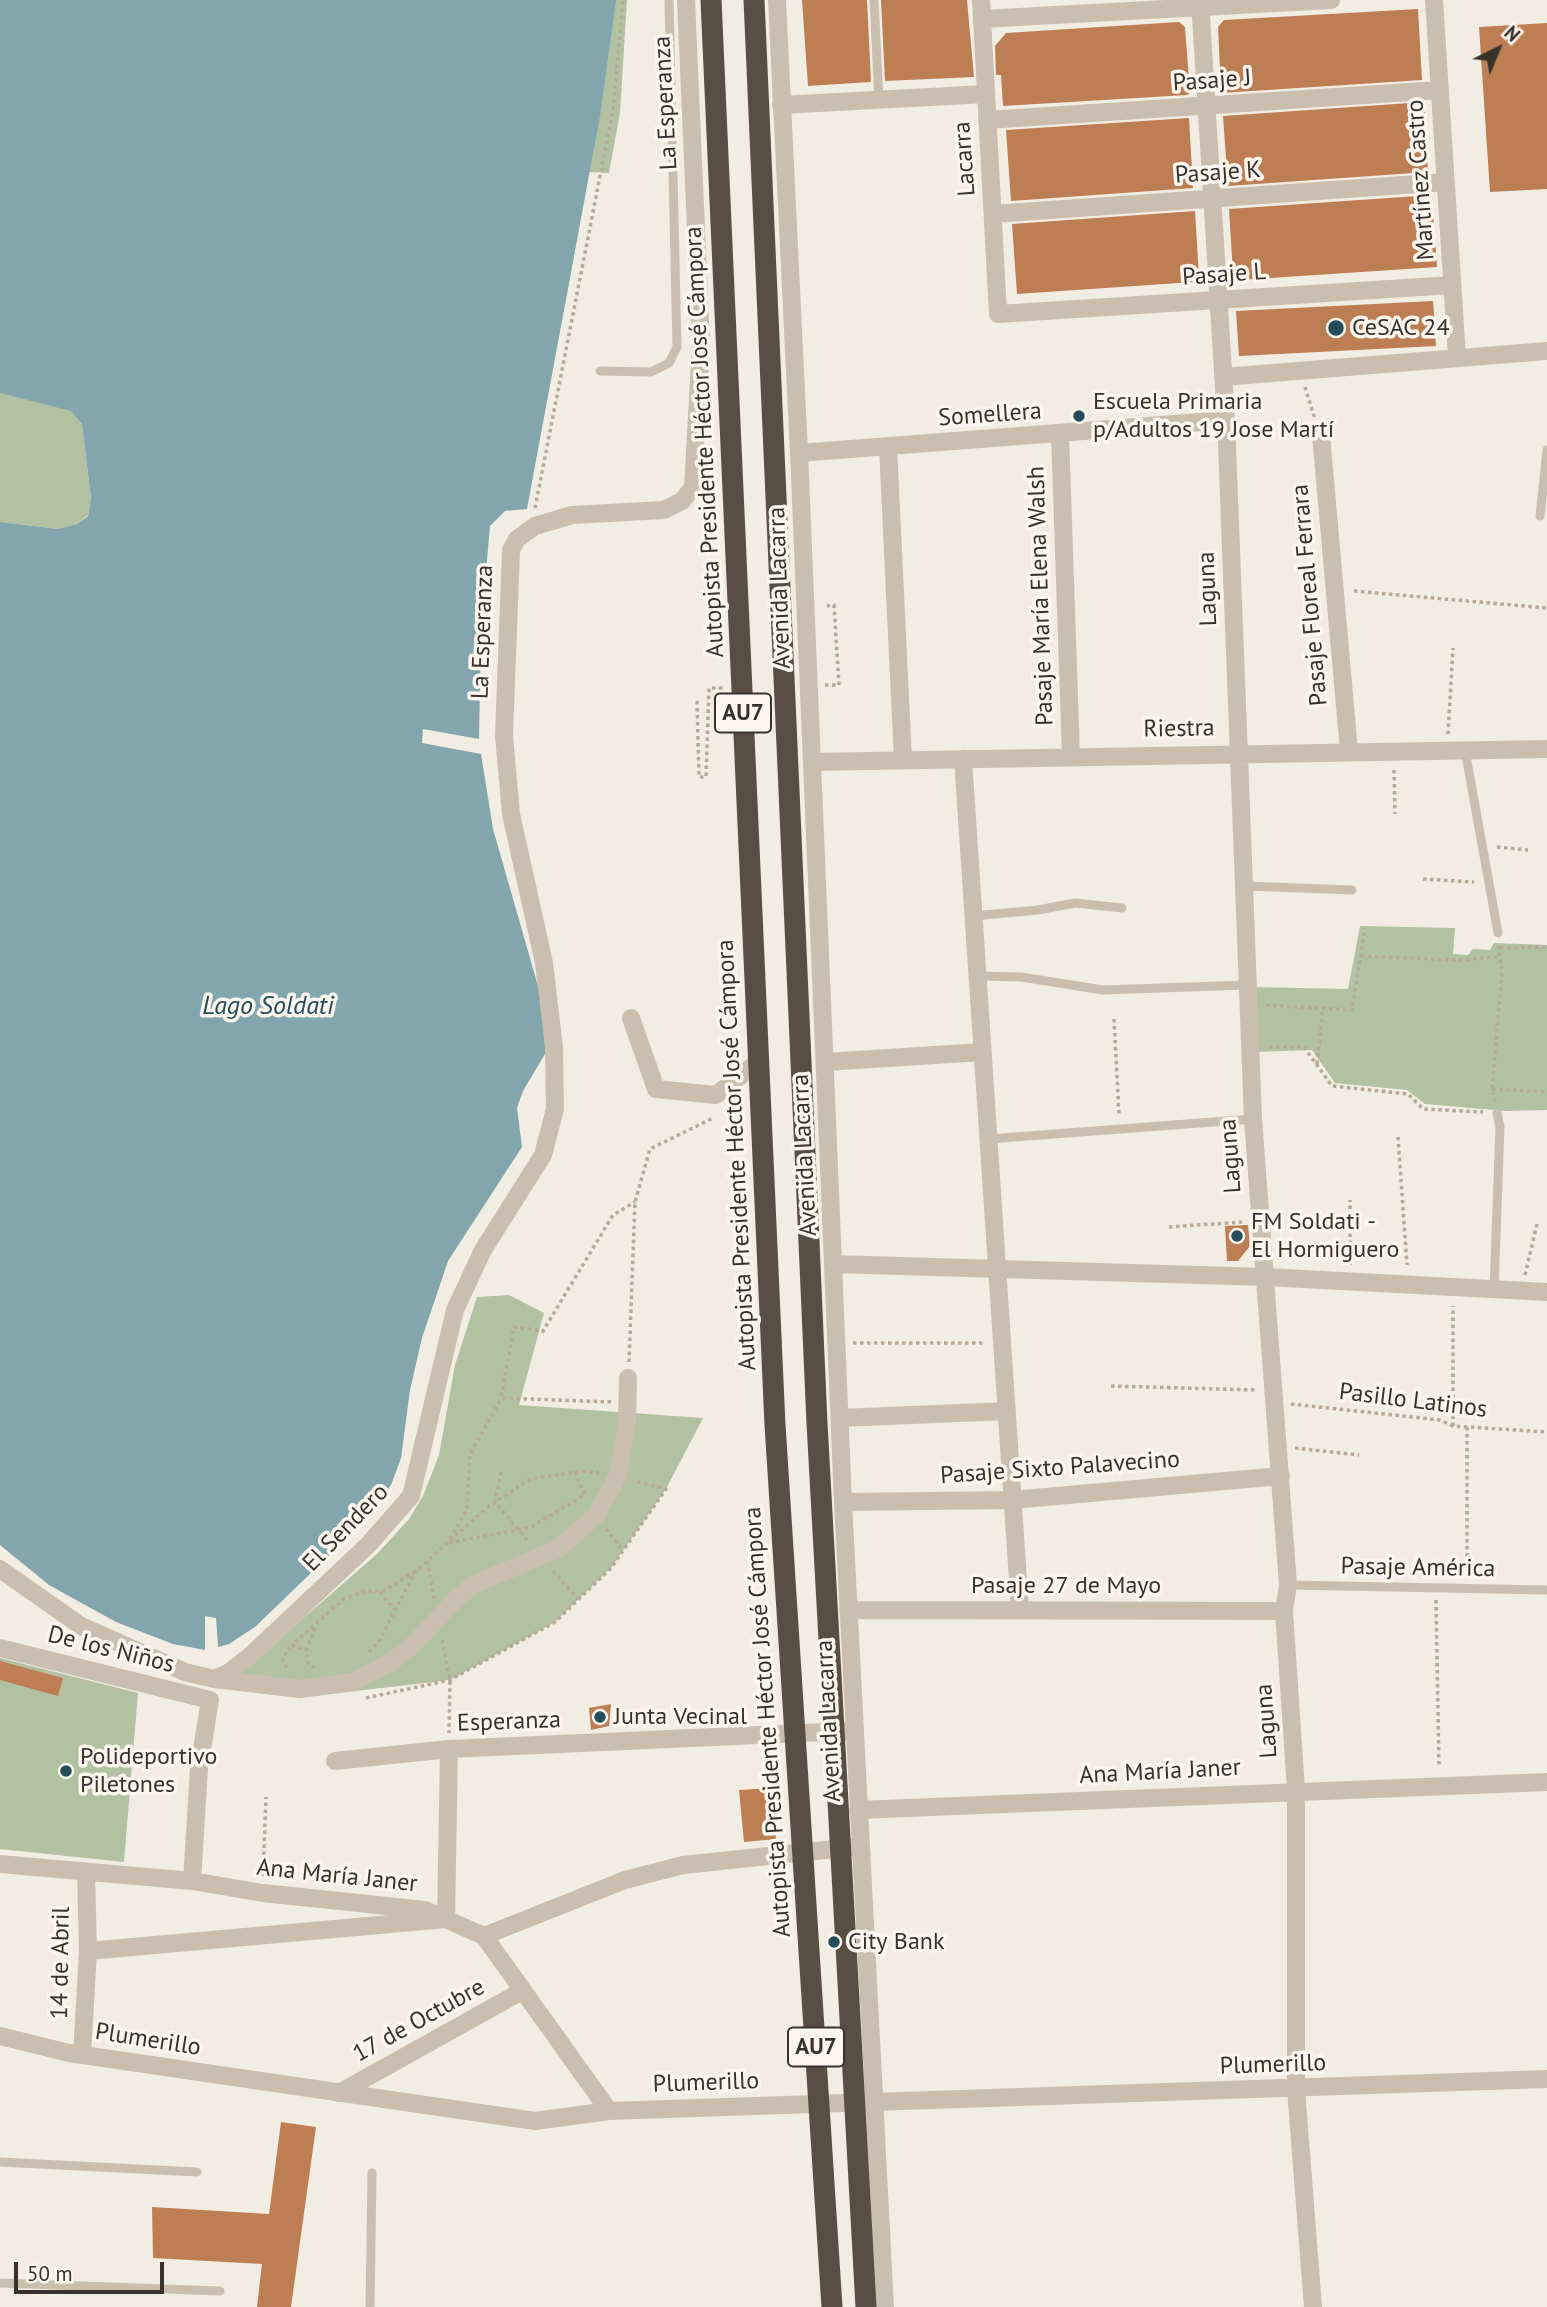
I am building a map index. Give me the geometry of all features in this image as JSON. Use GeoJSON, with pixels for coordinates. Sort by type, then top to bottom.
{"type":"FeatureCollection","features":[{"type":"Feature","properties":{"kind":"highway","name":"Autopista Presidente Héctor José Cámpora"},"geometry":{"type":"LineString","coordinates":[[711,0],[775,1425],[832,2307]]}},
{"type":"Feature","properties":{"kind":"highway","name":"AU7"},"geometry":{"type":"LineString","coordinates":[[754,0],[817,1423],[866,2307]]}},
{"type":"Feature","properties":{"kind":"street","name":"La Esperanza"},"geometry":{"type":"LineString","coordinates":[[555,1109],[554,1047],[544,964],[511,814],[504,736],[511,550],[517,538],[535,526],[572,514],[664,510],[682,501],[692,487],[701,344],[686,0]]}},
{"type":"Feature","properties":{"kind":"street","name":"Avenida Lacarra"},"geometry":{"type":"LineString","coordinates":[[776,0],[799,453],[848,1610],[886,2307]]}},
{"type":"Feature","properties":{"kind":"street","name":"Lacarra"},"geometry":{"type":"LineString","coordinates":[[981,0],[998,314]]}},
{"type":"Feature","properties":{"kind":"street"},"geometry":{"type":"LineString","coordinates":[[982,19],[1200,4],[1331,0]]}},
{"type":"Feature","properties":{"kind":"street","name":"Martínez Castro"},"geometry":{"type":"LineString","coordinates":[[1434,0],[1457,357]]}},
{"type":"Feature","properties":{"kind":"street","name":"Laguna"},"geometry":{"type":"LineString","coordinates":[[1200,4],[1226,420],[1246,886],[1252,1119],[1288,1586],[1284,1611],[1296,1790],[1296,2089],[1313,2307]]}},
{"type":"Feature","properties":{"kind":"street","name":"Pasaje J"},"geometry":{"type":"LineString","coordinates":[[987,120],[1440,90]]}},
{"type":"Feature","properties":{"kind":"street"},"geometry":{"type":"LineString","coordinates":[[781,105],[986,93]]}},
{"type":"Feature","properties":{"kind":"street","name":"Pasaje K"},"geometry":{"type":"LineString","coordinates":[[993,214],[1446,182]]}},
{"type":"Feature","properties":{"kind":"street","name":"Pasaje L"},"geometry":{"type":"LineString","coordinates":[[998,314],[1452,285]]}},
{"type":"Feature","properties":{"kind":"street"},"geometry":{"type":"LineString","coordinates":[[1223,377],[1547,351]]}},
{"type":"Feature","properties":{"kind":"street","name":"Somellera"},"geometry":{"type":"LineString","coordinates":[[799,453],[1226,420]]}},
{"type":"Feature","properties":{"kind":"street","name":"Pasaje María Elena Walsh"},"geometry":{"type":"LineString","coordinates":[[1060,434],[1071,756]]}},
{"type":"Feature","properties":{"kind":"street","name":"Pasaje Floreal Ferrara"},"geometry":{"type":"LineString","coordinates":[[1321,435],[1349,751]]}},
{"type":"Feature","properties":{"kind":"street"},"geometry":{"type":"LineString","coordinates":[[888,447],[903,760]]}},
{"type":"Feature","properties":{"kind":"street","name":"Riestra"},"geometry":{"type":"LineString","coordinates":[[812,762],[1547,748]]}},
{"type":"Feature","properties":{"kind":"street"},"geometry":{"type":"LineString","coordinates":[[963,759],[1020,1611]]}},
{"type":"Feature","properties":{"kind":"street"},"geometry":{"type":"LineString","coordinates":[[631,1018],[656,1089],[716,1095],[759,1061]]}},
{"type":"Feature","properties":{"kind":"street"},"geometry":{"type":"LineString","coordinates":[[825,1062],[982,1052]]}},
{"type":"Feature","properties":{"kind":"street","name":"El Sendero"},"geometry":{"type":"LineString","coordinates":[[214,1679],[228,1673],[250,1656],[368,1545],[411,1496],[455,1310],[483,1250],[543,1155],[555,1109]]}},
{"type":"Feature","properties":{"kind":"street"},"geometry":{"type":"LineString","coordinates":[[834,1264],[1266,1277],[1547,1292]]}},
{"type":"Feature","properties":{"kind":"street"},"geometry":{"type":"LineString","coordinates":[[0,1569],[81,1626],[186,1672],[214,1679],[271,1686],[336,1686],[353,1682],[380,1669],[412,1646],[459,1596],[477,1583],[558,1549],[594,1516],[618,1476],[628,1402],[628,1378]]}},
{"type":"Feature","properties":{"kind":"street"},"geometry":{"type":"LineString","coordinates":[[840,1418],[1006,1411]]}},
{"type":"Feature","properties":{"kind":"street","name":"Pasaje Sixto Palavecino"},"geometry":{"type":"LineString","coordinates":[[843,1502],[1012,1500],[1281,1476]]}},
{"type":"Feature","properties":{"kind":"street","name":"Pasaje 27 de Mayo"},"geometry":{"type":"LineString","coordinates":[[848,1610],[1284,1611]]}},
{"type":"Feature","properties":{"kind":"street","name":"De los Niños"},"geometry":{"type":"LineString","coordinates":[[0,1648],[210,1700],[200,1768],[192,1881]]}},
{"type":"Feature","properties":{"kind":"street","name":"Esperanza"},"geometry":{"type":"LineString","coordinates":[[335,1761],[449,1749],[854,1730]]}},
{"type":"Feature","properties":{"kind":"street"},"geometry":{"type":"LineString","coordinates":[[88,1951],[446,1919],[449,1749]]}},
{"type":"Feature","properties":{"kind":"street","name":"Ana María Janer"},"geometry":{"type":"LineString","coordinates":[[858,1810],[1296,1790],[1547,1782]]}},
{"type":"Feature","properties":{"kind":"street"},"geometry":{"type":"LineString","coordinates":[[609,2111],[484,1936],[625,1880],[683,1865],[861,1847]]}},
{"type":"Feature","properties":{"kind":"street","name":"Ana María Janer"},"geometry":{"type":"LineString","coordinates":[[0,1864],[192,1881],[263,1894],[425,1910],[484,1936]]}},
{"type":"Feature","properties":{"kind":"street","name":"14 de Abril"},"geometry":{"type":"LineString","coordinates":[[82,2055],[88,1951],[86,1872]]}},
{"type":"Feature","properties":{"kind":"street","name":"17 de Octubre"},"geometry":{"type":"LineString","coordinates":[[339,2093],[522,1991]]}},
{"type":"Feature","properties":{"kind":"street","name":"Plumerillo"},"geometry":{"type":"LineString","coordinates":[[0,2036],[82,2055],[535,2121],[609,2111],[1547,2079]]}},
{"type":"Feature","properties":{"kind":"lane"},"geometry":{"type":"LineString","coordinates":[[600,371],[651,372],[670,363],[677,346],[669,0]]}},
{"type":"Feature","properties":{"kind":"lane"},"geometry":{"type":"LineString","coordinates":[[873,0],[879,100]]}},
{"type":"Feature","properties":{"kind":"lane"},"geometry":{"type":"LineString","coordinates":[[1540,516],[1547,450]]}},
{"type":"Feature","properties":{"kind":"lane"},"geometry":{"type":"LineString","coordinates":[[1456,750],[1484,845],[1498,933]]}},
{"type":"Feature","properties":{"kind":"lane"},"geometry":{"type":"LineString","coordinates":[[1246,886],[1352,890]]}},
{"type":"Feature","properties":{"kind":"lane"},"geometry":{"type":"LineString","coordinates":[[973,916],[1038,910],[1075,903],[1122,908]]}},
{"type":"Feature","properties":{"kind":"lane"},"geometry":{"type":"LineString","coordinates":[[978,976],[1021,976],[1103,990],[1247,985]]}},
{"type":"Feature","properties":{"kind":"lane"},"geometry":{"type":"LineString","coordinates":[[1494,1289],[1500,1127],[1497,1113]]}},
{"type":"Feature","properties":{"kind":"lane"},"geometry":{"type":"LineString","coordinates":[[988,1139],[1252,1119]]}},
{"type":"Feature","properties":{"kind":"lane","name":"Pasaje América"},"geometry":{"type":"LineString","coordinates":[[1288,1586],[1547,1590]]}},
{"type":"Feature","properties":{"kind":"lane"},"geometry":{"type":"LineString","coordinates":[[0,2162],[197,2172]]}},
{"type":"Feature","properties":{"kind":"lane"},"geometry":{"type":"LineString","coordinates":[[370,2307],[372,2173]]}},
{"type":"Feature","properties":{"kind":"lane"},"geometry":{"type":"LineString","coordinates":[[0,2283],[220,2291]]}},
{"type":"Feature","properties":{"kind":"path"},"geometry":{"type":"LineString","coordinates":[[535,526],[535,498],[613,110],[623,0]]}},
{"type":"Feature","properties":{"kind":"path"},"geometry":{"type":"LineString","coordinates":[[1300,371],[1321,435]]}},
{"type":"Feature","properties":{"kind":"path"},"geometry":{"type":"LineString","coordinates":[[1333,590],[1547,608]]}},
{"type":"Feature","properties":{"kind":"path"},"geometry":{"type":"LineString","coordinates":[[825,605],[834,605],[839,685]]}},
{"type":"Feature","properties":{"kind":"path"},"geometry":{"type":"LineString","coordinates":[[1452,649],[1456,750]]}},
{"type":"Feature","properties":{"kind":"path"},"geometry":{"type":"LineString","coordinates":[[697,701],[699,777],[706,777],[709,688]]}},
{"type":"Feature","properties":{"kind":"path"},"geometry":{"type":"LineString","coordinates":[[1394,750],[1395,814]]}},
{"type":"Feature","properties":{"kind":"path"},"geometry":{"type":"LineString","coordinates":[[1484,845],[1528,850]]}},
{"type":"Feature","properties":{"kind":"path"},"geometry":{"type":"LineString","coordinates":[[1423,879],[1490,883]]}},
{"type":"Feature","properties":{"kind":"path"},"geometry":{"type":"LineString","coordinates":[[1247,1004],[1352,1010],[1365,928]]}},
{"type":"Feature","properties":{"kind":"path"},"geometry":{"type":"LineString","coordinates":[[1498,933],[1497,957],[1502,972],[1492,1089],[1547,1092]]}},
{"type":"Feature","properties":{"kind":"path"},"geometry":{"type":"LineString","coordinates":[[1498,948],[1547,947]]}},
{"type":"Feature","properties":{"kind":"path"},"geometry":{"type":"LineString","coordinates":[[1361,956],[1459,960],[1497,957]]}},
{"type":"Feature","properties":{"kind":"path"},"geometry":{"type":"LineString","coordinates":[[1317,1064],[1323,1010]]}},
{"type":"Feature","properties":{"kind":"path"},"geometry":{"type":"LineString","coordinates":[[1114,1019],[1120,1129]]}},
{"type":"Feature","properties":{"kind":"path"},"geometry":{"type":"LineString","coordinates":[[1249,1046],[1304,1047],[1332,1086],[1408,1094],[1423,1109],[1497,1113]]}},
{"type":"Feature","properties":{"kind":"path"},"geometry":{"type":"LineString","coordinates":[[628,1378],[635,1202],[650,1149],[713,1118]]}},
{"type":"Feature","properties":{"kind":"path"},"geometry":{"type":"LineString","coordinates":[[1398,1137],[1408,1285]]}},
{"type":"Feature","properties":{"kind":"path"},"geometry":{"type":"LineString","coordinates":[[1350,1200],[1350,1282]]}},
{"type":"Feature","properties":{"kind":"path"},"geometry":{"type":"LineString","coordinates":[[447,1543],[467,1509],[470,1454],[501,1398],[514,1327],[543,1331],[613,1215],[635,1202]]}},
{"type":"Feature","properties":{"kind":"path"},"geometry":{"type":"LineString","coordinates":[[1169,1227],[1261,1221]]}},
{"type":"Feature","properties":{"kind":"path"},"geometry":{"type":"LineString","coordinates":[[1522,1290],[1537,1224]]}},
{"type":"Feature","properties":{"kind":"path"},"geometry":{"type":"LineString","coordinates":[[1453,1287],[1453,1426]]}},
{"type":"Feature","properties":{"kind":"path"},"geometry":{"type":"LineString","coordinates":[[836,1343],[1002,1343]]}},
{"type":"Feature","properties":{"kind":"path","name":"Pasillo Latinos"},"geometry":{"type":"LineString","coordinates":[[1111,1386],[1274,1396],[1440,1420],[1453,1426],[1547,1432]]}},
{"type":"Feature","properties":{"kind":"path"},"geometry":{"type":"LineString","coordinates":[[501,1398],[628,1402]]}},
{"type":"Feature","properties":{"kind":"path"},"geometry":{"type":"LineString","coordinates":[[1466,1427],[1467,1588]]}},
{"type":"Feature","properties":{"kind":"path"},"geometry":{"type":"LineString","coordinates":[[1279,1447],[1359,1455]]}},
{"type":"Feature","properties":{"kind":"path"},"geometry":{"type":"LineString","coordinates":[[287,1668],[283,1659],[292,1644],[344,1599],[364,1591],[384,1591],[415,1572],[495,1502],[530,1479],[583,1471],[607,1475],[599,1482]]}},
{"type":"Feature","properties":{"kind":"path"},"geometry":{"type":"LineString","coordinates":[[495,1502],[501,1472]]}},
{"type":"Feature","properties":{"kind":"path"},"geometry":{"type":"LineString","coordinates":[[362,1698],[450,1680],[555,1622],[611,1568],[666,1489],[618,1476]]}},
{"type":"Feature","properties":{"kind":"path"},"geometry":{"type":"LineString","coordinates":[[447,1543],[531,1527],[558,1513],[591,1490]]}},
{"type":"Feature","properties":{"kind":"path"},"geometry":{"type":"LineString","coordinates":[[361,1660],[379,1641],[388,1616],[415,1572]]}},
{"type":"Feature","properties":{"kind":"path"},"geometry":{"type":"LineString","coordinates":[[1436,1587],[1440,1786]]}},
{"type":"Feature","properties":{"kind":"path"},"geometry":{"type":"LineString","coordinates":[[378,1591],[394,1609]]}},
{"type":"Feature","properties":{"kind":"path"},"geometry":{"type":"LineString","coordinates":[[307,1672],[319,1671],[308,1663],[306,1650],[316,1623]]}},
{"type":"Feature","properties":{"kind":"path"},"geometry":{"type":"LineString","coordinates":[[292,1644],[306,1650]]}},
{"type":"Feature","properties":{"kind":"path"},"geometry":{"type":"LineString","coordinates":[[271,1686],[287,1668]]}},
{"type":"Feature","properties":{"kind":"path"},"geometry":{"type":"LineString","coordinates":[[287,1668],[297,1670]]}},
{"type":"Feature","properties":{"kind":"path"},"geometry":{"type":"LineString","coordinates":[[449,1749],[450,1680]]}},
{"type":"Feature","properties":{"kind":"path"},"geometry":{"type":"LineString","coordinates":[[263,1894],[266,1797]]}},
{"type":"Feature","properties":{"kind":"green space"},"geometry":{"type":"Polygon","coordinates":[[[543,0],[627,0],[620,113],[609,173],[589,172],[565,305],[543,0]]]}},
{"type":"Feature","properties":{"kind":"green space"},"geometry":{"type":"Polygon","coordinates":[[[0,393],[71,410],[82,424],[91,498],[88,515],[77,524],[58,529],[0,522],[0,393]]]}},
{"type":"Feature","properties":{"kind":"green space"},"geometry":{"type":"Polygon","coordinates":[[[1360,926],[1455,928],[1453,954],[1468,955],[1473,949],[1490,950],[1494,943],[1547,945],[1547,1110],[1506,1111],[1425,1104],[1407,1090],[1335,1083],[1312,1050],[1256,1052],[1251,987],[1348,989],[1360,926]]]}},
{"type":"Feature","properties":{"kind":"green space"},"geometry":{"type":"Polygon","coordinates":[[[509,1295],[544,1313],[519,1405],[703,1418],[666,1489],[611,1568],[555,1622],[450,1680],[313,1696],[237,1676],[378,1553],[409,1519],[423,1496],[439,1455],[455,1365],[477,1297],[509,1295]]]}},
{"type":"Feature","properties":{"kind":"green space","name":"Polideportivo Piletones"},"geometry":{"type":"Polygon","coordinates":[[[0,1658],[138,1693],[124,1862],[0,1849],[0,1658]]]}},
{"type":"Feature","properties":{"kind":"water","name":"Lago Soldati"},"geometry":{"type":"Polygon","coordinates":[[[0,0],[616,0],[600,116],[527,509],[505,511],[490,526],[481,628],[479,739],[423,729],[422,743],[481,754],[493,829],[540,993],[548,1049],[523,1091],[517,1108],[522,1147],[448,1261],[422,1338],[410,1390],[401,1458],[391,1485],[368,1518],[255,1627],[229,1644],[218,1647],[216,1618],[205,1616],[205,1650],[173,1644],[116,1622],[49,1585],[0,1545],[0,522],[58,529],[77,524],[88,516],[91,498],[82,424],[71,411],[0,393],[0,0]]]}},
{"type":"Feature","properties":{"kind":"building"},"geometry":{"type":"Polygon","coordinates":[[[802,0],[867,0],[871,82],[808,86],[802,0]]]}},
{"type":"Feature","properties":{"kind":"building"},"geometry":{"type":"Polygon","coordinates":[[[881,0],[967,0],[974,77],[885,81],[881,0]]]}},
{"type":"Feature","properties":{"kind":"building"},"geometry":{"type":"Polygon","coordinates":[[[1418,9],[1422,80],[1221,93],[1218,27],[1224,20],[1418,9]]]}},
{"type":"Feature","properties":{"kind":"building"},"geometry":{"type":"Polygon","coordinates":[[[1179,22],[1185,27],[1190,93],[1187,95],[1003,106],[1001,75],[996,75],[995,46],[1006,33],[1179,22]]]}},
{"type":"Feature","properties":{"kind":"building"},"geometry":{"type":"Polygon","coordinates":[[[1547,23],[1547,189],[1490,192],[1479,27],[1547,23]]]}},
{"type":"Feature","properties":{"kind":"building"},"geometry":{"type":"Polygon","coordinates":[[[1424,102],[1428,172],[1228,186],[1223,116],[1424,102]]]}},
{"type":"Feature","properties":{"kind":"building"},"geometry":{"type":"Polygon","coordinates":[[[1189,118],[1193,188],[1011,201],[1006,130],[1189,118]]]}},
{"type":"Feature","properties":{"kind":"building"},"geometry":{"type":"Polygon","coordinates":[[[1432,195],[1437,267],[1240,280],[1233,273],[1229,209],[1432,195]]]}},
{"type":"Feature","properties":{"kind":"building"},"geometry":{"type":"Polygon","coordinates":[[[1195,211],[1199,276],[1194,282],[1017,294],[1012,224],[1195,211]]]}},
{"type":"Feature","properties":{"kind":"building","name":"CeSAC 24"},"geometry":{"type":"Polygon","coordinates":[[[1433,301],[1436,346],[1239,356],[1236,311],[1433,301]]]}},
{"type":"Feature","properties":{"kind":"building","name":"FM Soldati - El Hormiguero"},"geometry":{"type":"Polygon","coordinates":[[[1248,1225],[1250,1246],[1238,1261],[1227,1261],[1225,1226],[1248,1225]]]}},
{"type":"Feature","properties":{"kind":"building"},"geometry":{"type":"Polygon","coordinates":[[[0,1661],[63,1678],[58,1696],[0,1680],[0,1661]]]}},
{"type":"Feature","properties":{"kind":"building","name":"Junta Vecinal"},"geometry":{"type":"Polygon","coordinates":[[[611,1704],[609,1726],[591,1730],[589,1708],[611,1704]]]}},
{"type":"Feature","properties":{"kind":"building"},"geometry":{"type":"Polygon","coordinates":[[[772,1788],[776,1839],[744,1842],[739,1790],[772,1788]]]}},
{"type":"Feature","properties":{"kind":"building"},"geometry":{"type":"Polygon","coordinates":[[[281,2122],[316,2127],[291,2307],[257,2307],[262,2264],[153,2258],[152,2207],[269,2214],[281,2122]]]}},
{"type":"Feature","properties":{"kind":"place","name":"CeSAC 24"},"geometry":{"type":"Point","coordinates":[1336,328]}},
{"type":"Feature","properties":{"kind":"place","name":"Escuela Primaria p/Adultos 19 Jose Martí"},"geometry":{"type":"Point","coordinates":[1079,416]}},
{"type":"Feature","properties":{"kind":"place","name":"FM Soldati - El Hormiguero"},"geometry":{"type":"Point","coordinates":[1237,1236]}},
{"type":"Feature","properties":{"kind":"place","name":"Junta Vecinal"},"geometry":{"type":"Point","coordinates":[600,1717]}},
{"type":"Feature","properties":{"kind":"place","name":"Polideportivo Piletones"},"geometry":{"type":"Point","coordinates":[66,1771]}},
{"type":"Feature","properties":{"kind":"place","name":"City Bank"},"geometry":{"type":"Point","coordinates":[834,1942]}}]}
